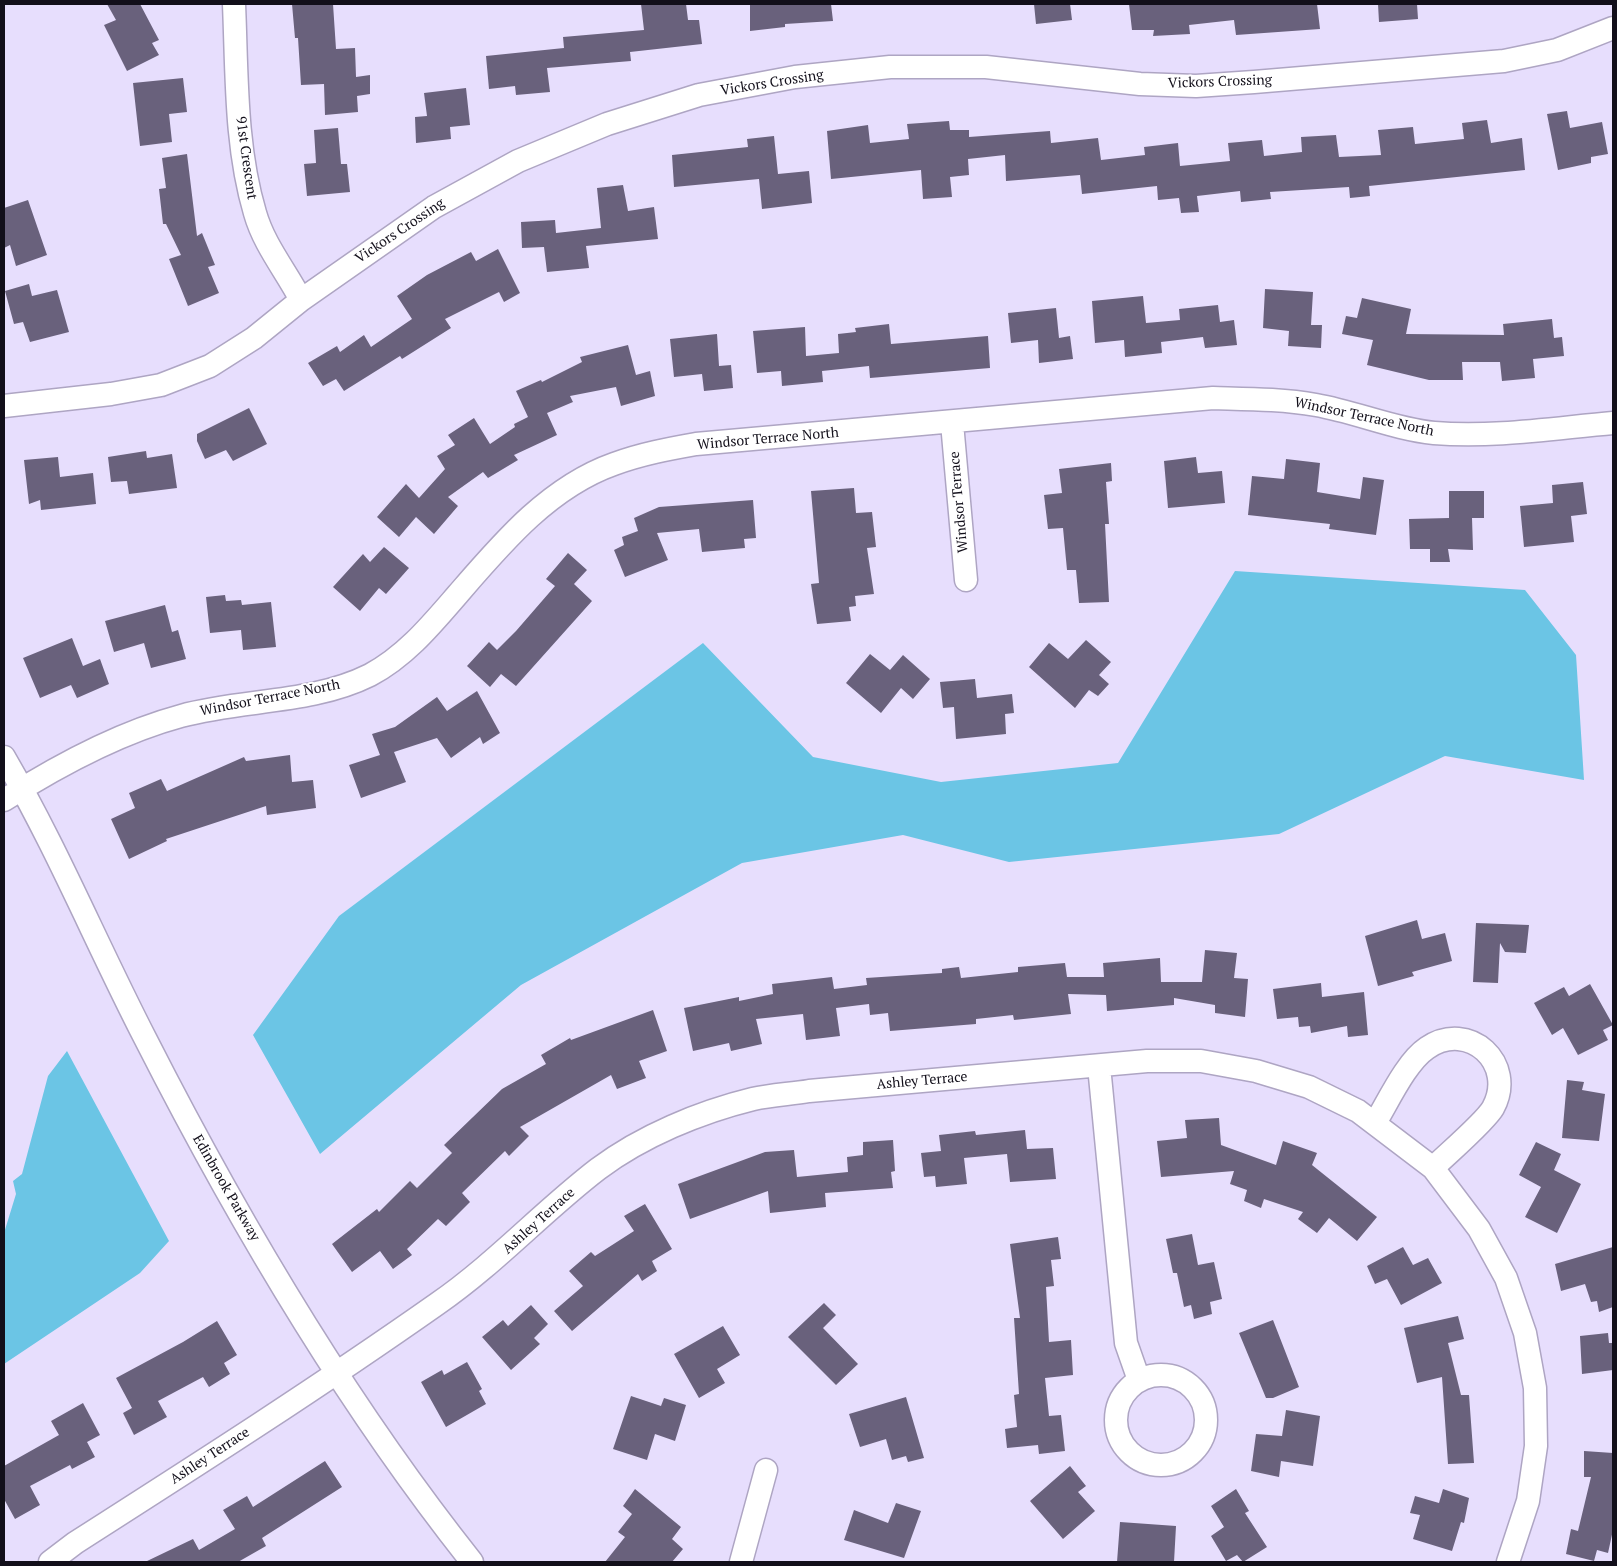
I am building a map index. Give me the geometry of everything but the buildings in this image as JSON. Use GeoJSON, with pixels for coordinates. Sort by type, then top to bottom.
{"type":"FeatureCollection","features":[{"type":"Feature","properties":{"kind":"street","name":"91st Crescent"},"geometry":{"type":"LineString","coordinates":[[234,4],[240,114],[246,175],[253,204],[268,246],[302,300]]}},
{"type":"Feature","properties":{"kind":"street","name":"Vickors Crossing"},"geometry":{"type":"LineString","coordinates":[[4,406],[111,394],[161,385],[210,366],[254,338],[302,300],[434,207],[518,161],[607,124],[699,95],[795,77],[890,67],[986,67],[1140,84],[1216,84],[1504,61],[1557,50],[1613,28]]}},
{"type":"Feature","properties":{"kind":"street","name":"Windsor Terrace North"},"geometry":{"type":"LineString","coordinates":[[13,794],[64,764],[137,730],[182,715],[337,687],[370,674],[400,655],[423,633],[507,538],[537,510],[574,484],[612,464],[653,452],[696,444],[952,423],[1213,398],[1263,399],[1316,405],[1434,433],[1505,432],[1613,423]]}},
{"type":"Feature","properties":{"kind":"street","name":"Windsor Terrace"},"geometry":{"type":"LineString","coordinates":[[952,423],[966,580]]}},
{"type":"Feature","properties":{"kind":"street","name":"Edinbrook Parkway"},"geometry":{"type":"LineString","coordinates":[[4,757],[13,794],[229,1196],[338,1373],[411,1479],[472,1562]]}},
{"type":"Feature","properties":{"kind":"street"},"geometry":{"type":"LineString","coordinates":[[1375,1124],[1411,1065],[1426,1048],[1443,1041],[1462,1039],[1479,1046],[1491,1055],[1498,1074],[1499,1092],[1492,1110],[1433,1168]]}},
{"type":"Feature","properties":{"kind":"street","name":"Ashley Terrace"},"geometry":{"type":"LineString","coordinates":[[50,1562],[338,1373],[440,1303],[499,1258],[556,1203],[600,1167],[648,1139],[699,1116],[754,1099],[809,1091],[1147,1061],[1202,1061],[1256,1071],[1308,1087],[1358,1111],[1433,1168],[1483,1237],[1506,1278],[1525,1333],[1535,1388],[1536,1446],[1528,1501],[1508,1562]]}},
{"type":"Feature","properties":{"kind":"street"},"geometry":{"type":"LineString","coordinates":[[1099,1066],[1126,1343],[1139,1380]]}},
{"type":"Feature","properties":{"kind":"street"},"geometry":{"type":"LineString","coordinates":[[1153,1375],[1168,1375],[1183,1380],[1194,1389],[1203,1402],[1206,1417],[1204,1432],[1198,1446],[1188,1457],[1160,1466],[1145,1463],[1132,1456],[1122,1444],[1116,1430],[1117,1408],[1128,1389],[1139,1380],[1153,1375]]}},
{"type":"Feature","properties":{"kind":"street"},"geometry":{"type":"LineString","coordinates":[[741,1562],[766,1470]]}},
{"type":"Feature","properties":{"kind":"water"},"geometry":{"type":"Polygon","coordinates":[[[1235,571],[1525,590],[1576,655],[1584,780],[1445,756],[1279,834],[1009,862],[903,835],[742,863],[521,985],[320,1154],[253,1035],[339,916],[703,643],[813,757],[941,782],[1118,763],[1235,571]]]}},
{"type":"Feature","properties":{"kind":"water"},"geometry":{"type":"Polygon","coordinates":[[[67,1051],[169,1241],[140,1273],[4,1364],[4,1233],[16,1194],[13,1181],[22,1174],[48,1076],[67,1051]]]}}]}
